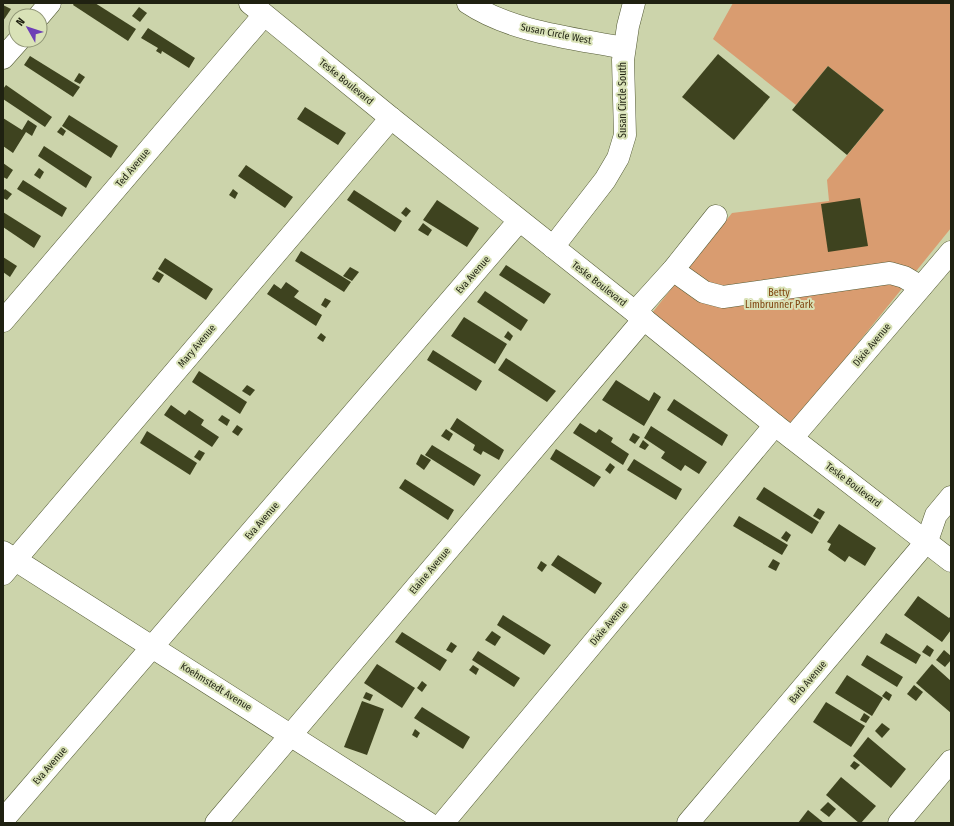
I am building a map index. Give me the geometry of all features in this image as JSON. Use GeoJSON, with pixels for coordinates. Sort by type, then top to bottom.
{"type":"FeatureCollection","features":[{"type":"Feature","properties":{"kind":"street","name":"Susan Circle West"},"geometry":{"type":"LineString","coordinates":[[468,3],[481,12],[519,27],[624,48]]}},
{"type":"Feature","properties":{"kind":"street","name":"Susan Circle South"},"geometry":{"type":"LineString","coordinates":[[553,247],[605,180],[618,158],[625,135],[624,48],[634,3]]}},
{"type":"Feature","properties":{"kind":"street","name":"Teske Boulevard"},"geometry":{"type":"LineString","coordinates":[[257,9],[775,426],[927,541],[951,561]]}},
{"type":"Feature","properties":{"kind":"street","name":"Ted Avenue"},"geometry":{"type":"LineString","coordinates":[[3,321],[257,9]]}},
{"type":"Feature","properties":{"kind":"street"},"geometry":{"type":"LineString","coordinates":[[3,58],[12,48]]}},
{"type":"Feature","properties":{"kind":"street","name":"Mary Avenue"},"geometry":{"type":"LineString","coordinates":[[7,562],[391,118]]}},
{"type":"Feature","properties":{"kind":"street","name":"Elaine Avenue"},"geometry":{"type":"LineString","coordinates":[[216,823],[291,735],[639,316],[716,216]]}},
{"type":"Feature","properties":{"kind":"street","name":"Eva Avenue"},"geometry":{"type":"LineString","coordinates":[[3,820],[520,221]]}},
{"type":"Feature","properties":{"kind":"street","name":"Dixie Avenue"},"geometry":{"type":"LineString","coordinates":[[792,438],[951,252]]}},
{"type":"Feature","properties":{"kind":"street"},"geometry":{"type":"LineString","coordinates":[[673,270],[704,292],[723,297],[890,273],[904,277],[921,287]]}},
{"type":"Feature","properties":{"kind":"street","name":"Dixie Avenue"},"geometry":{"type":"LineString","coordinates":[[443,823],[775,426]]}},
{"type":"Feature","properties":{"kind":"street"},"geometry":{"type":"LineString","coordinates":[[927,541],[936,515],[951,497]]}},
{"type":"Feature","properties":{"kind":"street","name":"Barb Avenue"},"geometry":{"type":"LineString","coordinates":[[688,823],[927,541]]}},
{"type":"Feature","properties":{"kind":"street","name":"Koehmstedt Avenue"},"geometry":{"type":"LineString","coordinates":[[7,562],[153,647],[428,823]]}},
{"type":"Feature","properties":{"kind":"street"},"geometry":{"type":"LineString","coordinates":[[899,823],[951,762]]}},
{"type":"Feature","properties":{"kind":"green space","name":"Betty Limbrunner Park"},"geometry":{"type":"Polygon","coordinates":[[[733,3],[951,3],[951,228],[790,427],[652,313],[732,213],[829,201],[827,180],[884,110],[828,66],[796,105],[713,39],[733,3]]]}},
{"type":"Feature","properties":{"kind":"building"},"geometry":{"type":"Polygon","coordinates":[[[74,3],[95,3],[136,29],[128,41],[73,5],[74,3]]]}},
{"type":"Feature","properties":{"kind":"building"},"geometry":{"type":"Polygon","coordinates":[[[3,5],[9,8],[8,14],[3,21],[3,5]]]}},
{"type":"Feature","properties":{"kind":"building"},"geometry":{"type":"Polygon","coordinates":[[[139,7],[147,13],[140,22],[132,16],[139,7]]]}},
{"type":"Feature","properties":{"kind":"building"},"geometry":{"type":"Polygon","coordinates":[[[148,28],[195,58],[189,68],[162,51],[161,54],[156,51],[158,48],[141,38],[148,28]]]}},
{"type":"Feature","properties":{"kind":"building"},"geometry":{"type":"Polygon","coordinates":[[[718,54],[770,97],[734,140],[682,97],[718,54]]]}},
{"type":"Feature","properties":{"kind":"building"},"geometry":{"type":"Polygon","coordinates":[[[30,56],[80,87],[73,97],[24,65],[30,56]]]}},
{"type":"Feature","properties":{"kind":"building"},"geometry":{"type":"Polygon","coordinates":[[[828,66],[884,110],[847,155],[792,110],[828,66]]]}},
{"type":"Feature","properties":{"kind":"building"},"geometry":{"type":"Polygon","coordinates":[[[79,73],[85,77],[80,84],[74,81],[79,73]]]}},
{"type":"Feature","properties":{"kind":"building"},"geometry":{"type":"Polygon","coordinates":[[[6,85],[52,117],[45,127],[3,99],[3,89],[6,85]]]}},
{"type":"Feature","properties":{"kind":"building"},"geometry":{"type":"Polygon","coordinates":[[[305,107],[346,133],[338,145],[297,119],[305,107]]]}},
{"type":"Feature","properties":{"kind":"building"},"geometry":{"type":"Polygon","coordinates":[[[69,115],[118,146],[111,158],[62,126],[69,115]]]}},
{"type":"Feature","properties":{"kind":"building"},"geometry":{"type":"Polygon","coordinates":[[[3,118],[22,130],[28,120],[37,126],[32,136],[26,132],[13,153],[3,146],[3,118]]]}},
{"type":"Feature","properties":{"kind":"building"},"geometry":{"type":"Polygon","coordinates":[[[61,127],[66,131],[63,136],[57,132],[61,127]]]}},
{"type":"Feature","properties":{"kind":"building"},"geometry":{"type":"Polygon","coordinates":[[[44,146],[92,177],[86,188],[38,156],[44,146]]]}},
{"type":"Feature","properties":{"kind":"building"},"geometry":{"type":"Polygon","coordinates":[[[3,163],[13,170],[7,179],[3,177],[3,163]]]}},
{"type":"Feature","properties":{"kind":"building"},"geometry":{"type":"Polygon","coordinates":[[[246,165],[293,197],[285,208],[238,176],[246,165]]]}},
{"type":"Feature","properties":{"kind":"building"},"geometry":{"type":"Polygon","coordinates":[[[39,168],[44,172],[40,179],[34,175],[39,168]]]}},
{"type":"Feature","properties":{"kind":"building"},"geometry":{"type":"Polygon","coordinates":[[[23,180],[67,208],[62,217],[17,189],[23,180]]]}},
{"type":"Feature","properties":{"kind":"building"},"geometry":{"type":"Polygon","coordinates":[[[5,189],[12,194],[7,200],[3,198],[3,191],[5,189]]]}},
{"type":"Feature","properties":{"kind":"building"},"geometry":{"type":"Polygon","coordinates":[[[233,189],[238,193],[235,199],[229,195],[233,189]]]}},
{"type":"Feature","properties":{"kind":"building"},"geometry":{"type":"Polygon","coordinates":[[[354,190],[402,221],[395,232],[347,200],[354,190]]]}},
{"type":"Feature","properties":{"kind":"building"},"geometry":{"type":"Polygon","coordinates":[[[860,198],[868,246],[828,252],[821,204],[860,198]]]}},
{"type":"Feature","properties":{"kind":"building"},"geometry":{"type":"Polygon","coordinates":[[[437,200],[479,228],[467,247],[423,220],[437,200]]]}},
{"type":"Feature","properties":{"kind":"building"},"geometry":{"type":"Polygon","coordinates":[[[406,207],[411,211],[406,217],[401,213],[406,207]]]}},
{"type":"Feature","properties":{"kind":"building"},"geometry":{"type":"Polygon","coordinates":[[[3,212],[41,236],[34,248],[3,227],[3,212]]]}},
{"type":"Feature","properties":{"kind":"building"},"geometry":{"type":"Polygon","coordinates":[[[423,223],[432,230],[428,236],[418,230],[423,223]]]}},
{"type":"Feature","properties":{"kind":"building"},"geometry":{"type":"Polygon","coordinates":[[[301,251],[351,282],[344,292],[295,261],[301,251]]]}},
{"type":"Feature","properties":{"kind":"building"},"geometry":{"type":"Polygon","coordinates":[[[3,257],[17,266],[10,277],[3,272],[3,257]]]}},
{"type":"Feature","properties":{"kind":"building"},"geometry":{"type":"Polygon","coordinates":[[[165,258],[213,289],[206,300],[158,269],[165,258]]]}},
{"type":"Feature","properties":{"kind":"building"},"geometry":{"type":"Polygon","coordinates":[[[506,265],[551,294],[544,304],[499,275],[506,265]]]}},
{"type":"Feature","properties":{"kind":"building"},"geometry":{"type":"Polygon","coordinates":[[[350,267],[359,272],[352,281],[343,276],[350,267]]]}},
{"type":"Feature","properties":{"kind":"building"},"geometry":{"type":"Polygon","coordinates":[[[157,271],[164,275],[159,283],[152,279],[157,271]]]}},
{"type":"Feature","properties":{"kind":"building"},"geometry":{"type":"Polygon","coordinates":[[[286,282],[299,291],[294,297],[322,315],[316,326],[267,294],[274,284],[281,289],[286,282]]]}},
{"type":"Feature","properties":{"kind":"building"},"geometry":{"type":"Polygon","coordinates":[[[485,291],[528,320],[521,331],[477,302],[485,291]]]}},
{"type":"Feature","properties":{"kind":"building"},"geometry":{"type":"Polygon","coordinates":[[[325,298],[331,301],[326,308],[321,305],[325,298]]]}},
{"type":"Feature","properties":{"kind":"building"},"geometry":{"type":"Polygon","coordinates":[[[464,317],[507,344],[495,364],[451,336],[464,317]]]}},
{"type":"Feature","properties":{"kind":"building"},"geometry":{"type":"Polygon","coordinates":[[[508,331],[513,336],[510,341],[504,337],[508,331]]]}},
{"type":"Feature","properties":{"kind":"building"},"geometry":{"type":"Polygon","coordinates":[[[321,333],[326,337],[323,342],[317,338],[321,333]]]}},
{"type":"Feature","properties":{"kind":"building"},"geometry":{"type":"Polygon","coordinates":[[[433,350],[482,381],[476,391],[427,360],[433,350]]]}},
{"type":"Feature","properties":{"kind":"building"},"geometry":{"type":"Polygon","coordinates":[[[506,358],[556,391],[547,402],[498,370],[506,358]]]}},
{"type":"Feature","properties":{"kind":"building"},"geometry":{"type":"Polygon","coordinates":[[[199,371],[247,402],[240,414],[192,382],[199,371]]]}},
{"type":"Feature","properties":{"kind":"building"},"geometry":{"type":"Polygon","coordinates":[[[616,380],[649,401],[654,392],[661,397],[644,426],[602,400],[616,380]]]}},
{"type":"Feature","properties":{"kind":"building"},"geometry":{"type":"Polygon","coordinates":[[[247,385],[255,390],[250,396],[242,391],[247,385]]]}},
{"type":"Feature","properties":{"kind":"building"},"geometry":{"type":"Polygon","coordinates":[[[674,399],[728,435],[722,446],[667,410],[674,399]]]}},
{"type":"Feature","properties":{"kind":"building"},"geometry":{"type":"Polygon","coordinates":[[[171,405],[185,415],[189,410],[204,420],[201,425],[219,437],[212,447],[164,415],[171,405]]]}},
{"type":"Feature","properties":{"kind":"building"},"geometry":{"type":"Polygon","coordinates":[[[222,415],[230,420],[227,426],[218,420],[222,415]]]}},
{"type":"Feature","properties":{"kind":"building"},"geometry":{"type":"Polygon","coordinates":[[[457,418],[504,450],[499,460],[483,451],[481,455],[473,450],[475,445],[450,429],[457,418]]]}},
{"type":"Feature","properties":{"kind":"building"},"geometry":{"type":"Polygon","coordinates":[[[580,423],[596,433],[599,429],[613,438],[611,442],[629,454],[623,465],[573,433],[580,423]]]}},
{"type":"Feature","properties":{"kind":"building"},"geometry":{"type":"Polygon","coordinates":[[[237,425],[243,429],[238,436],[232,432],[237,425]]]}},
{"type":"Feature","properties":{"kind":"building"},"geometry":{"type":"Polygon","coordinates":[[[651,426],[707,462],[699,474],[685,465],[681,471],[661,458],[665,452],[644,438],[651,426]]]}},
{"type":"Feature","properties":{"kind":"building"},"geometry":{"type":"Polygon","coordinates":[[[446,429],[453,434],[449,441],[441,436],[446,429]]]}},
{"type":"Feature","properties":{"kind":"building"},"geometry":{"type":"Polygon","coordinates":[[[147,431],[197,463],[190,475],[140,443],[147,431]]]}},
{"type":"Feature","properties":{"kind":"building"},"geometry":{"type":"Polygon","coordinates":[[[633,433],[640,437],[635,444],[629,440],[633,433]]]}},
{"type":"Feature","properties":{"kind":"building"},"geometry":{"type":"Polygon","coordinates":[[[643,440],[649,445],[645,450],[639,447],[643,440]]]}},
{"type":"Feature","properties":{"kind":"building"},"geometry":{"type":"Polygon","coordinates":[[[432,445],[481,475],[474,486],[425,455],[432,445]]]}},
{"type":"Feature","properties":{"kind":"building"},"geometry":{"type":"Polygon","coordinates":[[[556,449],[601,477],[594,487],[550,459],[556,449]]]}},
{"type":"Feature","properties":{"kind":"building"},"geometry":{"type":"Polygon","coordinates":[[[199,450],[205,453],[200,461],[194,457],[199,450]]]}},
{"type":"Feature","properties":{"kind":"building"},"geometry":{"type":"Polygon","coordinates":[[[421,454],[431,460],[424,470],[416,464],[421,454]]]}},
{"type":"Feature","properties":{"kind":"building"},"geometry":{"type":"Polygon","coordinates":[[[634,459],[682,489],[676,500],[627,470],[634,459]]]}},
{"type":"Feature","properties":{"kind":"building"},"geometry":{"type":"Polygon","coordinates":[[[610,463],[615,467],[610,474],[605,470],[610,463]]]}},
{"type":"Feature","properties":{"kind":"building"},"geometry":{"type":"Polygon","coordinates":[[[405,479],[454,510],[448,520],[399,488],[405,479]]]}},
{"type":"Feature","properties":{"kind":"building"},"geometry":{"type":"Polygon","coordinates":[[[764,487],[819,522],[812,534],[756,499],[764,487]]]}},
{"type":"Feature","properties":{"kind":"building"},"geometry":{"type":"Polygon","coordinates":[[[818,508],[825,512],[820,520],[813,516],[818,508]]]}},
{"type":"Feature","properties":{"kind":"building"},"geometry":{"type":"Polygon","coordinates":[[[739,516],[788,545],[782,555],[733,526],[739,516]]]}},
{"type":"Feature","properties":{"kind":"building"},"geometry":{"type":"Polygon","coordinates":[[[839,524],[876,548],[865,566],[849,556],[845,562],[828,550],[831,544],[827,542],[839,524]]]}},
{"type":"Feature","properties":{"kind":"building"},"geometry":{"type":"Polygon","coordinates":[[[786,531],[791,535],[787,542],[781,538],[786,531]]]}},
{"type":"Feature","properties":{"kind":"building"},"geometry":{"type":"Polygon","coordinates":[[[558,555],[602,583],[595,594],[551,565],[558,555]]]}},
{"type":"Feature","properties":{"kind":"building"},"geometry":{"type":"Polygon","coordinates":[[[773,559],[780,563],[776,571],[768,567],[773,559]]]}},
{"type":"Feature","properties":{"kind":"building"},"geometry":{"type":"Polygon","coordinates":[[[541,561],[547,565],[542,572],[537,568],[541,561]]]}},
{"type":"Feature","properties":{"kind":"building"},"geometry":{"type":"Polygon","coordinates":[[[918,596],[949,618],[951,616],[951,630],[942,642],[904,615],[918,596]]]}},
{"type":"Feature","properties":{"kind":"building"},"geometry":{"type":"Polygon","coordinates":[[[503,615],[551,645],[544,655],[497,625],[503,615]]]}},
{"type":"Feature","properties":{"kind":"building"},"geometry":{"type":"Polygon","coordinates":[[[492,631],[501,637],[495,646],[485,640],[492,631]]]}},
{"type":"Feature","properties":{"kind":"building"},"geometry":{"type":"Polygon","coordinates":[[[402,632],[447,660],[440,671],[395,642],[402,632]]]}},
{"type":"Feature","properties":{"kind":"building"},"geometry":{"type":"Polygon","coordinates":[[[886,633],[921,655],[916,664],[880,643],[886,633]]]}},
{"type":"Feature","properties":{"kind":"building"},"geometry":{"type":"Polygon","coordinates":[[[451,642],[457,646],[452,653],[446,650],[451,642]]]}},
{"type":"Feature","properties":{"kind":"building"},"geometry":{"type":"Polygon","coordinates":[[[927,645],[934,650],[930,657],[922,652],[927,645]]]}},
{"type":"Feature","properties":{"kind":"building"},"geometry":{"type":"Polygon","coordinates":[[[944,650],[951,656],[951,660],[945,667],[936,660],[944,650]]]}},
{"type":"Feature","properties":{"kind":"building"},"geometry":{"type":"Polygon","coordinates":[[[478,651],[520,678],[514,687],[472,660],[478,651]]]}},
{"type":"Feature","properties":{"kind":"building"},"geometry":{"type":"Polygon","coordinates":[[[867,655],[903,677],[897,687],[861,665],[867,655]]]}},
{"type":"Feature","properties":{"kind":"building"},"geometry":{"type":"Polygon","coordinates":[[[377,664],[415,688],[402,708],[364,683],[377,664]]]}},
{"type":"Feature","properties":{"kind":"building"},"geometry":{"type":"Polygon","coordinates":[[[932,664],[951,681],[951,713],[916,683],[932,664]]]}},
{"type":"Feature","properties":{"kind":"building"},"geometry":{"type":"Polygon","coordinates":[[[473,665],[479,669],[476,675],[469,670],[473,665]]]}},
{"type":"Feature","properties":{"kind":"building"},"geometry":{"type":"Polygon","coordinates":[[[847,675],[883,698],[872,716],[835,693],[847,675]]]}},
{"type":"Feature","properties":{"kind":"building"},"geometry":{"type":"Polygon","coordinates":[[[422,681],[427,685],[422,692],[417,688],[422,681]]]}},
{"type":"Feature","properties":{"kind":"building"},"geometry":{"type":"Polygon","coordinates":[[[914,685],[923,692],[916,701],[907,694],[914,685]]]}},
{"type":"Feature","properties":{"kind":"building"},"geometry":{"type":"Polygon","coordinates":[[[886,691],[892,695],[889,701],[882,696],[886,691]]]}},
{"type":"Feature","properties":{"kind":"building"},"geometry":{"type":"Polygon","coordinates":[[[366,692],[373,695],[370,701],[363,698],[366,692]]]}},
{"type":"Feature","properties":{"kind":"building"},"geometry":{"type":"Polygon","coordinates":[[[362,701],[384,709],[367,755],[344,747],[362,701]]]}},
{"type":"Feature","properties":{"kind":"building"},"geometry":{"type":"Polygon","coordinates":[[[826,702],[865,726],[851,747],[813,722],[826,702]]]}},
{"type":"Feature","properties":{"kind":"building"},"geometry":{"type":"Polygon","coordinates":[[[422,707],[470,737],[463,749],[414,718],[422,707]]]}},
{"type":"Feature","properties":{"kind":"building"},"geometry":{"type":"Polygon","coordinates":[[[864,713],[870,717],[866,723],[860,720],[864,713]]]}},
{"type":"Feature","properties":{"kind":"building"},"geometry":{"type":"Polygon","coordinates":[[[882,723],[890,729],[882,738],[875,731],[882,723]]]}},
{"type":"Feature","properties":{"kind":"building"},"geometry":{"type":"Polygon","coordinates":[[[415,729],[420,733],[417,738],[412,735],[415,729]]]}},
{"type":"Feature","properties":{"kind":"building"},"geometry":{"type":"Polygon","coordinates":[[[868,737],[906,769],[891,788],[853,756],[868,737]]]}},
{"type":"Feature","properties":{"kind":"building"},"geometry":{"type":"Polygon","coordinates":[[[854,761],[860,765],[855,770],[850,766],[854,761]]]}},
{"type":"Feature","properties":{"kind":"building"},"geometry":{"type":"Polygon","coordinates":[[[841,777],[876,806],[861,823],[859,823],[826,795],[841,777]]]}},
{"type":"Feature","properties":{"kind":"building"},"geometry":{"type":"Polygon","coordinates":[[[828,802],[836,809],[829,817],[820,810],[828,802]]]}},
{"type":"Feature","properties":{"kind":"building"},"geometry":{"type":"Polygon","coordinates":[[[808,810],[824,823],[798,823],[808,810]]]}}]}
